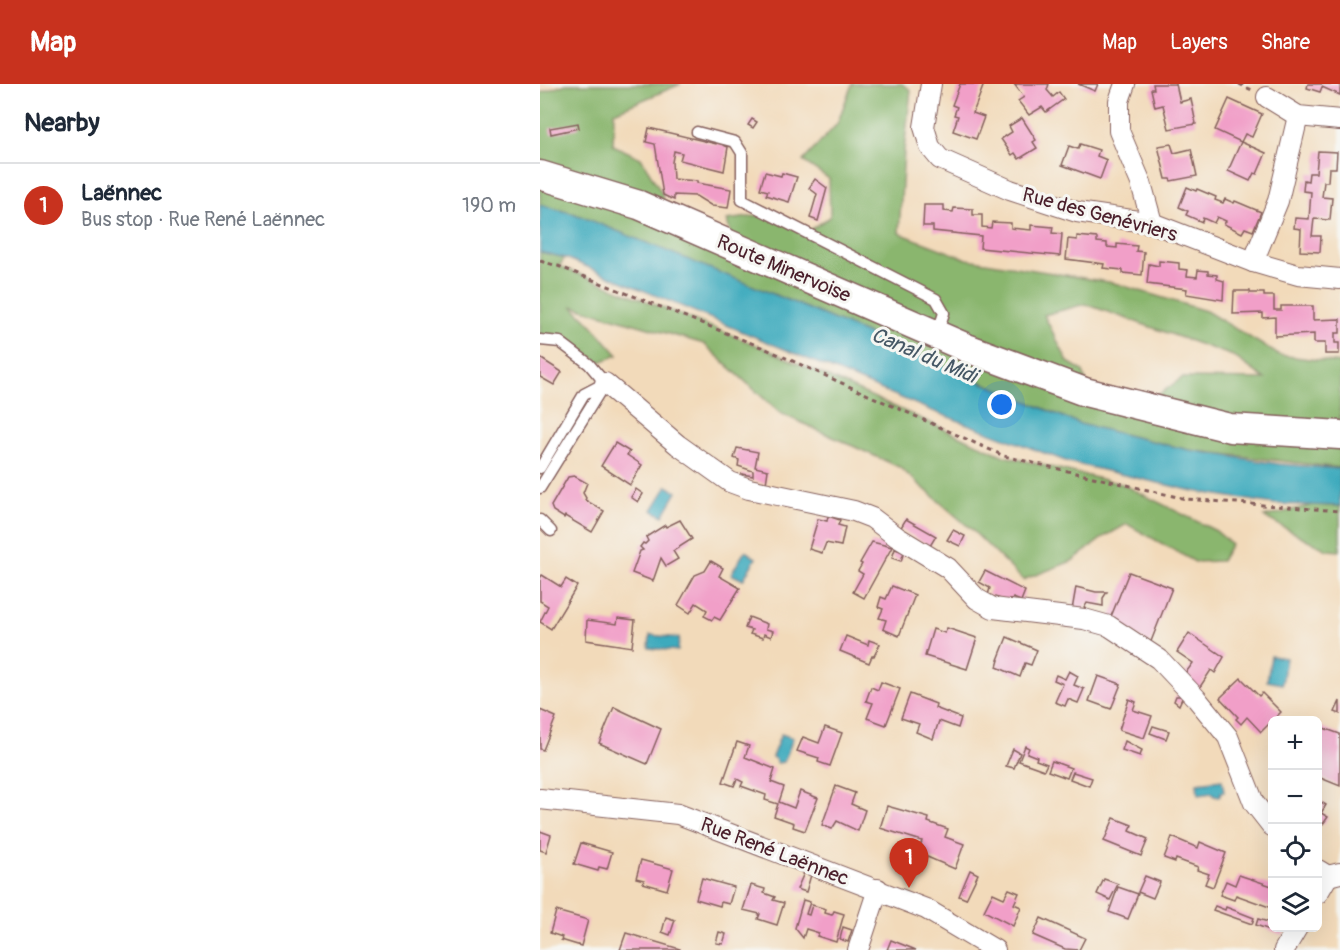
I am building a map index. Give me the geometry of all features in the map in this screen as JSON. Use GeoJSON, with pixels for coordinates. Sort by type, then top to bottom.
{"type":"FeatureCollection","features":[{"type":"Feature","properties":{"kind":"main road","name":"Route Minervoise"},"geometry":{"type":"LineString","coordinates":[[540,175],[639,205],[937,334],[1085,392],[1230,428],[1340,435]]}},
{"type":"Feature","properties":{"kind":"street","name":"Rue des Genévriers"},"geometry":{"type":"LineString","coordinates":[[931,84],[924,127],[930,147],[940,159],[1010,190],[1077,212],[1152,224],[1253,262],[1298,275],[1340,279]]}},
{"type":"Feature","properties":{"kind":"street"},"geometry":{"type":"LineString","coordinates":[[1125,84],[1119,101],[1119,131],[1141,183],[1152,224]]}},
{"type":"Feature","properties":{"kind":"street"},"geometry":{"type":"LineString","coordinates":[[1267,98],[1299,116],[1340,120]]}},
{"type":"Feature","properties":{"kind":"street"},"geometry":{"type":"LineString","coordinates":[[1253,262],[1278,201],[1299,116]]}},
{"type":"Feature","properties":{"kind":"street"},"geometry":{"type":"LineString","coordinates":[[605,383],[678,445],[730,482],[749,489],[854,510],[872,518],[897,537],[948,568],[977,599],[993,608],[1084,619],[1109,626],[1158,659],[1196,698],[1228,737],[1254,803],[1270,824]]}},
{"type":"Feature","properties":{"kind":"street","name":"Rue René Laënnec"},"geometry":{"type":"LineString","coordinates":[[540,799],[678,814],[926,909],[996,950]]}},
{"type":"Feature","properties":{"kind":"street"},"geometry":{"type":"LineString","coordinates":[[858,950],[878,889]]}},
{"type":"Feature","properties":{"kind":"street"},"geometry":{"type":"LineString","coordinates":[[1284,950],[1294,932]]}},
{"type":"Feature","properties":{"kind":"lane"},"geometry":{"type":"LineString","coordinates":[[697,132],[735,142],[742,153],[742,200],[936,299],[944,313],[937,334]]}},
{"type":"Feature","properties":{"kind":"lane"},"geometry":{"type":"LineString","coordinates":[[540,340],[560,342],[589,364],[605,383]]}},
{"type":"Feature","properties":{"kind":"lane"},"geometry":{"type":"LineString","coordinates":[[540,468],[584,394],[605,383]]}},
{"type":"Feature","properties":{"kind":"lane"},"geometry":{"type":"LineString","coordinates":[[540,488],[605,383]]}},
{"type":"Feature","properties":{"kind":"lane"},"geometry":{"type":"LineString","coordinates":[[540,520],[551,531]]}},
{"type":"Feature","properties":{"kind":"path"},"geometry":{"type":"LineString","coordinates":[[540,261],[558,266],[766,349],[1005,456],[1186,499],[1340,511]]}},
{"type":"Feature","properties":{"kind":"green space"},"geometry":{"type":"Polygon","coordinates":[[[566,84],[681,84],[614,112],[613,145],[641,158],[663,195],[663,223],[737,262],[727,220],[763,215],[808,231],[830,217],[829,179],[803,161],[837,124],[852,84],[902,84],[911,90],[904,151],[899,233],[967,259],[1114,283],[1206,311],[1279,355],[1340,363],[1340,468],[1189,450],[1080,424],[783,298],[575,214],[540,205],[540,93],[566,84]],[[1085,304],[1044,315],[1068,362],[1083,371],[1091,402],[1154,398],[1182,378],[1265,379],[1233,356],[1085,304]]]}},
{"type":"Feature","properties":{"kind":"green space"},"geometry":{"type":"Polygon","coordinates":[[[540,252],[565,258],[559,266],[766,349],[1004,456],[1122,484],[1216,531],[1231,544],[1221,561],[1195,562],[1127,524],[1104,537],[1072,561],[1023,580],[971,529],[899,467],[780,413],[704,344],[572,306],[618,355],[600,362],[559,338],[540,342],[540,252]]]}},
{"type":"Feature","properties":{"kind":"green space"},"geometry":{"type":"Polygon","coordinates":[[[1313,505],[1340,506],[1340,551],[1327,550],[1264,517],[1313,505]]]}},
{"type":"Feature","properties":{"kind":"water"},"geometry":{"type":"Polygon","coordinates":[[[540,205],[575,214],[783,298],[1080,424],[1189,450],[1279,464],[1340,469],[1340,506],[1274,504],[1193,491],[1068,462],[930,410],[566,258],[540,252],[540,205]]]}},
{"type":"Feature","properties":{"kind":"water"},"geometry":{"type":"Polygon","coordinates":[[[667,486],[677,492],[663,516],[652,510],[667,486]]]}},
{"type":"Feature","properties":{"kind":"water"},"geometry":{"type":"Polygon","coordinates":[[[745,551],[756,558],[743,580],[731,574],[745,551]]]}},
{"type":"Feature","properties":{"kind":"water"},"geometry":{"type":"Polygon","coordinates":[[[650,635],[679,638],[678,651],[649,648],[650,635]]]}},
{"type":"Feature","properties":{"kind":"water"},"geometry":{"type":"Polygon","coordinates":[[[1271,656],[1286,658],[1282,684],[1267,681],[1271,656]]]}},
{"type":"Feature","properties":{"kind":"water"},"geometry":{"type":"Polygon","coordinates":[[[781,734],[793,738],[784,762],[777,763],[772,757],[781,734]]]}},
{"type":"Feature","properties":{"kind":"water"},"geometry":{"type":"Polygon","coordinates":[[[1222,780],[1224,792],[1221,792],[1219,797],[1212,793],[1198,795],[1197,783],[1222,780]]]}},
{"type":"Feature","properties":{"kind":"building"},"geometry":{"type":"Polygon","coordinates":[[[960,84],[984,84],[973,113],[984,117],[976,139],[953,131],[958,116],[954,115],[957,107],[952,105],[960,84]]]}},
{"type":"Feature","properties":{"kind":"building"},"geometry":{"type":"Polygon","coordinates":[[[1014,84],[1049,84],[1047,90],[1053,97],[1059,92],[1064,99],[1046,112],[1042,107],[1029,115],[1018,101],[1024,97],[1014,84]]]}},
{"type":"Feature","properties":{"kind":"building"},"geometry":{"type":"Polygon","coordinates":[[[1078,84],[1098,84],[1095,91],[1078,84]]]}},
{"type":"Feature","properties":{"kind":"building"},"geometry":{"type":"Polygon","coordinates":[[[1153,84],[1176,84],[1180,102],[1191,99],[1196,124],[1169,129],[1163,105],[1155,107],[1151,89],[1154,89],[1153,84]]]}},
{"type":"Feature","properties":{"kind":"building"},"geometry":{"type":"Polygon","coordinates":[[[1308,84],[1340,84],[1340,95],[1322,87],[1320,92],[1307,88],[1308,84]]]}},
{"type":"Feature","properties":{"kind":"building"},"geometry":{"type":"Polygon","coordinates":[[[1229,99],[1262,114],[1252,137],[1245,134],[1241,142],[1215,130],[1229,99]]]}},
{"type":"Feature","properties":{"kind":"building"},"geometry":{"type":"Polygon","coordinates":[[[1022,118],[1036,140],[1033,142],[1037,148],[1019,159],[1015,153],[1012,155],[1001,139],[1012,132],[1009,126],[1022,118]]]}},
{"type":"Feature","properties":{"kind":"building"},"geometry":{"type":"Polygon","coordinates":[[[752,119],[757,122],[753,128],[748,125],[752,119]]]}},
{"type":"Feature","properties":{"kind":"building"},"geometry":{"type":"Polygon","coordinates":[[[578,123],[579,128],[551,134],[550,128],[578,123]]]}},
{"type":"Feature","properties":{"kind":"building"},"geometry":{"type":"Polygon","coordinates":[[[649,128],[716,144],[717,142],[728,147],[724,171],[680,160],[682,153],[674,151],[672,162],[673,179],[697,181],[697,183],[731,189],[728,208],[712,206],[696,196],[674,195],[674,200],[663,195],[655,144],[646,142],[649,128]]]}},
{"type":"Feature","properties":{"kind":"building"},"geometry":{"type":"Polygon","coordinates":[[[1241,142],[1266,153],[1257,174],[1254,173],[1250,181],[1228,171],[1241,142]]]}},
{"type":"Feature","properties":{"kind":"building"},"geometry":{"type":"Polygon","coordinates":[[[1080,144],[1099,150],[1097,156],[1107,160],[1100,179],[1062,165],[1069,146],[1078,149],[1080,144]]]}},
{"type":"Feature","properties":{"kind":"building"},"geometry":{"type":"Polygon","coordinates":[[[1171,144],[1174,153],[1191,149],[1197,176],[1171,181],[1166,179],[1158,146],[1171,144]]]}},
{"type":"Feature","properties":{"kind":"building"},"geometry":{"type":"Polygon","coordinates":[[[1318,151],[1337,152],[1336,168],[1329,168],[1328,182],[1324,182],[1322,197],[1332,198],[1330,220],[1314,219],[1312,236],[1321,236],[1320,252],[1300,251],[1301,229],[1294,228],[1295,218],[1309,219],[1311,192],[1303,191],[1304,180],[1308,181],[1309,173],[1316,173],[1318,151]]]}},
{"type":"Feature","properties":{"kind":"building"},"geometry":{"type":"Polygon","coordinates":[[[765,172],[797,177],[789,202],[766,195],[768,191],[760,189],[765,172]]]}},
{"type":"Feature","properties":{"kind":"building"},"geometry":{"type":"Polygon","coordinates":[[[815,179],[827,188],[818,221],[810,218],[817,194],[809,188],[815,179]]]}},
{"type":"Feature","properties":{"kind":"building"},"geometry":{"type":"Polygon","coordinates":[[[1187,187],[1216,197],[1215,200],[1223,203],[1225,199],[1234,203],[1235,201],[1261,212],[1253,231],[1245,228],[1242,233],[1224,224],[1226,221],[1217,217],[1214,223],[1203,218],[1202,222],[1186,215],[1188,211],[1179,207],[1187,187]]]}},
{"type":"Feature","properties":{"kind":"building"},"geometry":{"type":"Polygon","coordinates":[[[924,205],[944,205],[944,211],[953,212],[954,208],[973,209],[973,215],[982,215],[982,227],[991,228],[992,222],[1011,223],[1011,228],[1031,230],[1031,225],[1053,227],[1052,233],[1062,234],[1060,256],[980,248],[981,236],[933,231],[933,226],[923,226],[924,205]]]}},
{"type":"Feature","properties":{"kind":"building"},"geometry":{"type":"Polygon","coordinates":[[[1077,236],[1097,238],[1097,242],[1107,243],[1107,247],[1117,248],[1117,244],[1137,246],[1136,251],[1144,252],[1142,275],[1103,268],[1104,264],[1066,259],[1068,239],[1077,240],[1077,236]]]}},
{"type":"Feature","properties":{"kind":"building"},"geometry":{"type":"Polygon","coordinates":[[[1159,261],[1179,263],[1179,269],[1188,270],[1187,276],[1197,277],[1198,270],[1217,275],[1217,279],[1224,281],[1223,300],[1186,294],[1187,289],[1147,284],[1149,264],[1159,266],[1159,261]]]}},
{"type":"Feature","properties":{"kind":"building"},"geometry":{"type":"Polygon","coordinates":[[[1234,291],[1250,291],[1250,293],[1264,293],[1264,296],[1274,296],[1274,310],[1281,310],[1281,306],[1313,306],[1313,320],[1340,319],[1340,333],[1335,333],[1335,343],[1339,343],[1339,354],[1325,354],[1325,343],[1314,343],[1314,334],[1275,336],[1275,317],[1263,318],[1263,313],[1233,314],[1234,291]]]}},
{"type":"Feature","properties":{"kind":"building"},"geometry":{"type":"Polygon","coordinates":[[[540,358],[562,372],[554,385],[540,377],[540,358]]]}},
{"type":"Feature","properties":{"kind":"building"},"geometry":{"type":"Polygon","coordinates":[[[615,443],[630,452],[627,455],[642,465],[630,485],[601,466],[615,443]]]}},
{"type":"Feature","properties":{"kind":"building"},"geometry":{"type":"Polygon","coordinates":[[[737,448],[758,452],[755,467],[768,470],[766,484],[742,477],[742,474],[753,476],[753,471],[738,466],[739,460],[734,458],[737,448]]]}},
{"type":"Feature","properties":{"kind":"building"},"geometry":{"type":"Polygon","coordinates":[[[574,476],[587,483],[583,493],[585,500],[604,511],[592,532],[565,516],[564,518],[553,511],[551,506],[568,477],[574,476]]]}},
{"type":"Feature","properties":{"kind":"building"},"geometry":{"type":"Polygon","coordinates":[[[636,489],[643,494],[638,502],[631,497],[636,489]]]}},
{"type":"Feature","properties":{"kind":"building"},"geometry":{"type":"Polygon","coordinates":[[[828,516],[840,520],[838,525],[845,527],[841,546],[826,543],[822,553],[809,549],[818,519],[827,521],[828,516]]]}},
{"type":"Feature","properties":{"kind":"building"},"geometry":{"type":"Polygon","coordinates":[[[906,519],[936,536],[930,546],[900,529],[906,519]]]}},
{"type":"Feature","properties":{"kind":"building"},"geometry":{"type":"Polygon","coordinates":[[[680,520],[692,539],[673,551],[678,559],[666,566],[661,558],[653,581],[632,573],[640,551],[643,550],[640,547],[648,541],[646,537],[665,525],[666,527],[680,520]]]}},
{"type":"Feature","properties":{"kind":"building"},"geometry":{"type":"Polygon","coordinates":[[[953,530],[965,536],[960,546],[947,540],[953,530]]]}},
{"type":"Feature","properties":{"kind":"building"},"geometry":{"type":"Polygon","coordinates":[[[872,542],[892,547],[864,598],[853,592],[863,574],[858,571],[862,564],[860,563],[872,542]]]}},
{"type":"Feature","properties":{"kind":"building"},"geometry":{"type":"Polygon","coordinates":[[[895,549],[904,552],[901,561],[892,558],[895,549]]]}},
{"type":"Feature","properties":{"kind":"building"},"geometry":{"type":"Polygon","coordinates":[[[711,561],[723,568],[719,576],[740,588],[720,620],[714,617],[712,620],[704,616],[707,610],[696,603],[690,613],[678,605],[695,575],[705,571],[711,561]]]}},
{"type":"Feature","properties":{"kind":"building"},"geometry":{"type":"Polygon","coordinates":[[[985,571],[1025,591],[1021,601],[1013,598],[1011,602],[988,595],[990,588],[979,582],[985,571]]]}},
{"type":"Feature","properties":{"kind":"building"},"geometry":{"type":"Polygon","coordinates":[[[1129,572],[1172,588],[1150,644],[1110,619],[1129,572]]]}},
{"type":"Feature","properties":{"kind":"building"},"geometry":{"type":"Polygon","coordinates":[[[542,575],[561,587],[566,579],[577,586],[551,629],[540,622],[548,606],[540,601],[542,575]]]}},
{"type":"Feature","properties":{"kind":"building"},"geometry":{"type":"Polygon","coordinates":[[[892,586],[915,595],[899,636],[883,629],[886,620],[879,618],[883,609],[878,607],[881,597],[886,599],[892,586]]]}},
{"type":"Feature","properties":{"kind":"building"},"geometry":{"type":"Polygon","coordinates":[[[1076,587],[1107,592],[1103,598],[1103,606],[1087,603],[1083,610],[1072,610],[1076,587]]]}},
{"type":"Feature","properties":{"kind":"building"},"geometry":{"type":"Polygon","coordinates":[[[749,617],[767,624],[766,629],[773,631],[771,637],[764,634],[763,638],[750,634],[752,630],[745,628],[749,617]]]}},
{"type":"Feature","properties":{"kind":"building"},"geometry":{"type":"Polygon","coordinates":[[[618,618],[635,620],[632,647],[586,640],[587,620],[617,624],[618,618]]]}},
{"type":"Feature","properties":{"kind":"building"},"geometry":{"type":"Polygon","coordinates":[[[947,628],[977,638],[967,669],[925,656],[933,629],[945,633],[947,628]]]}},
{"type":"Feature","properties":{"kind":"building"},"geometry":{"type":"Polygon","coordinates":[[[1189,633],[1224,657],[1215,673],[1211,670],[1198,690],[1184,675],[1193,663],[1177,652],[1189,633]]]}},
{"type":"Feature","properties":{"kind":"building"},"geometry":{"type":"Polygon","coordinates":[[[846,636],[868,645],[869,640],[880,644],[869,663],[840,651],[846,636]]]}},
{"type":"Feature","properties":{"kind":"building"},"geometry":{"type":"Polygon","coordinates":[[[1007,637],[1037,650],[1031,665],[1025,663],[1020,677],[997,667],[1007,637]]]}},
{"type":"Feature","properties":{"kind":"building"},"geometry":{"type":"Polygon","coordinates":[[[1069,671],[1078,676],[1074,685],[1084,689],[1078,703],[1068,699],[1065,706],[1055,702],[1063,684],[1054,680],[1056,675],[1065,679],[1069,671]]]}},
{"type":"Feature","properties":{"kind":"building"},"geometry":{"type":"Polygon","coordinates":[[[1098,676],[1121,684],[1111,709],[1089,701],[1098,676]]]}},
{"type":"Feature","properties":{"kind":"building"},"geometry":{"type":"Polygon","coordinates":[[[1241,678],[1259,696],[1262,693],[1281,712],[1277,716],[1268,716],[1268,725],[1261,732],[1247,717],[1241,724],[1236,719],[1238,717],[1220,698],[1241,678]]]}},
{"type":"Feature","properties":{"kind":"building"},"geometry":{"type":"Polygon","coordinates":[[[881,682],[900,689],[886,725],[867,718],[873,703],[866,701],[871,687],[878,690],[881,682]]]}},
{"type":"Feature","properties":{"kind":"building"},"geometry":{"type":"Polygon","coordinates":[[[910,694],[936,704],[935,708],[961,718],[958,728],[939,721],[933,739],[916,732],[919,724],[901,718],[910,694]]]}},
{"type":"Feature","properties":{"kind":"building"},"geometry":{"type":"Polygon","coordinates":[[[1176,696],[1183,696],[1179,705],[1174,701],[1176,696]]]}},
{"type":"Feature","properties":{"kind":"building"},"geometry":{"type":"Polygon","coordinates":[[[1129,699],[1136,702],[1133,710],[1152,716],[1144,738],[1119,730],[1129,699]]]}},
{"type":"Feature","properties":{"kind":"building"},"geometry":{"type":"Polygon","coordinates":[[[1340,701],[1340,714],[1335,712],[1340,701]]]}},
{"type":"Feature","properties":{"kind":"building"},"geometry":{"type":"Polygon","coordinates":[[[614,707],[661,729],[647,764],[599,743],[614,707]]]}},
{"type":"Feature","properties":{"kind":"building"},"geometry":{"type":"Polygon","coordinates":[[[540,710],[556,717],[543,750],[540,749],[540,710]]]}},
{"type":"Feature","properties":{"kind":"building"},"geometry":{"type":"Polygon","coordinates":[[[1153,726],[1169,731],[1166,739],[1150,733],[1153,726]]]}},
{"type":"Feature","properties":{"kind":"building"},"geometry":{"type":"Polygon","coordinates":[[[825,727],[842,733],[830,766],[818,762],[819,758],[797,751],[803,737],[819,743],[825,727]]]}},
{"type":"Feature","properties":{"kind":"building"},"geometry":{"type":"Polygon","coordinates":[[[1322,727],[1340,734],[1340,786],[1322,779],[1322,727]]]}},
{"type":"Feature","properties":{"kind":"building"},"geometry":{"type":"Polygon","coordinates":[[[1125,741],[1142,750],[1140,756],[1122,750],[1125,741]]]}},
{"type":"Feature","properties":{"kind":"building"},"geometry":{"type":"Polygon","coordinates":[[[737,742],[749,746],[745,757],[775,769],[771,782],[784,787],[779,802],[794,808],[800,791],[818,798],[805,831],[793,827],[794,823],[774,816],[778,804],[765,800],[766,795],[741,786],[743,782],[737,779],[734,786],[723,782],[737,742]]]}},
{"type":"Feature","properties":{"kind":"building"},"geometry":{"type":"Polygon","coordinates":[[[1025,746],[1029,748],[1027,753],[1047,764],[1044,770],[1019,761],[1025,746]]]}},
{"type":"Feature","properties":{"kind":"building"},"geometry":{"type":"Polygon","coordinates":[[[1013,749],[1020,753],[1014,768],[1006,766],[1013,749]]]}},
{"type":"Feature","properties":{"kind":"building"},"geometry":{"type":"Polygon","coordinates":[[[1052,761],[1071,768],[1067,778],[1048,771],[1052,761]]]}},
{"type":"Feature","properties":{"kind":"building"},"geometry":{"type":"Polygon","coordinates":[[[1073,772],[1092,778],[1089,786],[1070,779],[1073,772]]]}},
{"type":"Feature","properties":{"kind":"building"},"geometry":{"type":"Polygon","coordinates":[[[836,786],[855,793],[851,804],[865,810],[858,831],[837,821],[832,829],[822,825],[836,786]]]}},
{"type":"Feature","properties":{"kind":"building"},"geometry":{"type":"Polygon","coordinates":[[[887,806],[929,818],[928,822],[948,829],[945,837],[964,844],[955,869],[918,853],[922,841],[880,828],[887,806]]]}},
{"type":"Feature","properties":{"kind":"building"},"geometry":{"type":"Polygon","coordinates":[[[1322,814],[1328,817],[1322,823],[1322,814]]]}},
{"type":"Feature","properties":{"kind":"building"},"geometry":{"type":"Polygon","coordinates":[[[1114,818],[1132,825],[1130,831],[1148,839],[1141,856],[1104,841],[1114,818]]]}},
{"type":"Feature","properties":{"kind":"building"},"geometry":{"type":"Polygon","coordinates":[[[540,831],[551,835],[546,852],[540,850],[540,831]]]}},
{"type":"Feature","properties":{"kind":"building"},"geometry":{"type":"Polygon","coordinates":[[[1172,837],[1198,848],[1200,842],[1226,853],[1213,887],[1205,884],[1209,874],[1197,870],[1198,867],[1176,859],[1175,862],[1164,858],[1172,837]]]}},
{"type":"Feature","properties":{"kind":"building"},"geometry":{"type":"Polygon","coordinates":[[[581,843],[612,852],[607,869],[599,867],[598,871],[574,864],[581,843]]]}},
{"type":"Feature","properties":{"kind":"building"},"geometry":{"type":"Polygon","coordinates":[[[641,860],[673,869],[667,890],[643,883],[644,880],[636,878],[641,860]]]}},
{"type":"Feature","properties":{"kind":"building"},"geometry":{"type":"Polygon","coordinates":[[[970,870],[978,874],[966,899],[959,896],[970,870]]]}},
{"type":"Feature","properties":{"kind":"building"},"geometry":{"type":"Polygon","coordinates":[[[804,873],[811,875],[806,892],[797,889],[804,873]]]}},
{"type":"Feature","properties":{"kind":"building"},"geometry":{"type":"Polygon","coordinates":[[[1239,875],[1268,885],[1268,907],[1236,895],[1234,900],[1220,895],[1226,881],[1235,885],[1239,875]]]}},
{"type":"Feature","properties":{"kind":"building"},"geometry":{"type":"Polygon","coordinates":[[[1145,876],[1160,882],[1153,898],[1138,892],[1145,876]]]}},
{"type":"Feature","properties":{"kind":"building"},"geometry":{"type":"Polygon","coordinates":[[[702,878],[734,887],[729,904],[721,902],[720,906],[696,899],[702,878]]]}},
{"type":"Feature","properties":{"kind":"building"},"geometry":{"type":"Polygon","coordinates":[[[1104,879],[1118,884],[1110,900],[1097,894],[1104,879]]]}},
{"type":"Feature","properties":{"kind":"building"},"geometry":{"type":"Polygon","coordinates":[[[751,885],[765,889],[764,893],[775,897],[773,900],[784,903],[777,925],[758,919],[760,914],[743,910],[751,885]]]}},
{"type":"Feature","properties":{"kind":"building"},"geometry":{"type":"Polygon","coordinates":[[[1118,887],[1138,894],[1128,919],[1109,912],[1118,887]]]}},
{"type":"Feature","properties":{"kind":"building"},"geometry":{"type":"Polygon","coordinates":[[[1009,889],[1019,893],[1014,904],[1021,907],[1013,926],[984,911],[993,893],[1004,898],[1009,889]]]}},
{"type":"Feature","properties":{"kind":"building"},"geometry":{"type":"Polygon","coordinates":[[[803,900],[810,902],[806,914],[809,915],[812,905],[826,909],[825,913],[832,915],[834,911],[844,914],[836,942],[817,936],[819,933],[806,929],[803,938],[795,928],[803,900]]]}},
{"type":"Feature","properties":{"kind":"building"},"geometry":{"type":"Polygon","coordinates":[[[1215,906],[1225,910],[1226,907],[1254,918],[1252,924],[1213,910],[1215,906]]]}},
{"type":"Feature","properties":{"kind":"building"},"geometry":{"type":"Polygon","coordinates":[[[556,911],[588,920],[581,946],[561,940],[562,937],[550,933],[556,911]]]}},
{"type":"Feature","properties":{"kind":"building"},"geometry":{"type":"Polygon","coordinates":[[[666,917],[675,920],[670,935],[662,932],[666,917]]]}},
{"type":"Feature","properties":{"kind":"building"},"geometry":{"type":"Polygon","coordinates":[[[1041,918],[1085,938],[1079,950],[1065,949],[1033,935],[1041,918]]]}},
{"type":"Feature","properties":{"kind":"building"},"geometry":{"type":"Polygon","coordinates":[[[1258,919],[1268,922],[1268,929],[1256,925],[1258,919]]]}},
{"type":"Feature","properties":{"kind":"building"},"geometry":{"type":"Polygon","coordinates":[[[843,927],[852,930],[848,942],[840,939],[843,927]]]}},
{"type":"Feature","properties":{"kind":"building"},"geometry":{"type":"Polygon","coordinates":[[[719,932],[726,934],[723,944],[716,943],[719,932]]]}},
{"type":"Feature","properties":{"kind":"building"},"geometry":{"type":"Polygon","coordinates":[[[626,933],[680,949],[680,950],[620,950],[626,933]]]}},
{"type":"Feature","properties":{"kind":"building"},"geometry":{"type":"Polygon","coordinates":[[[891,940],[916,950],[887,950],[891,940]]]}},
{"type":"Feature","properties":{"kind":"place","name":"Laënnec"},"geometry":{"type":"Point","coordinates":[909,888]}},
{"type":"Feature","properties":{"kind":"water label","name":"Canal du Midi"},"geometry":{"type":"Point","coordinates":[924,355]}}]}
